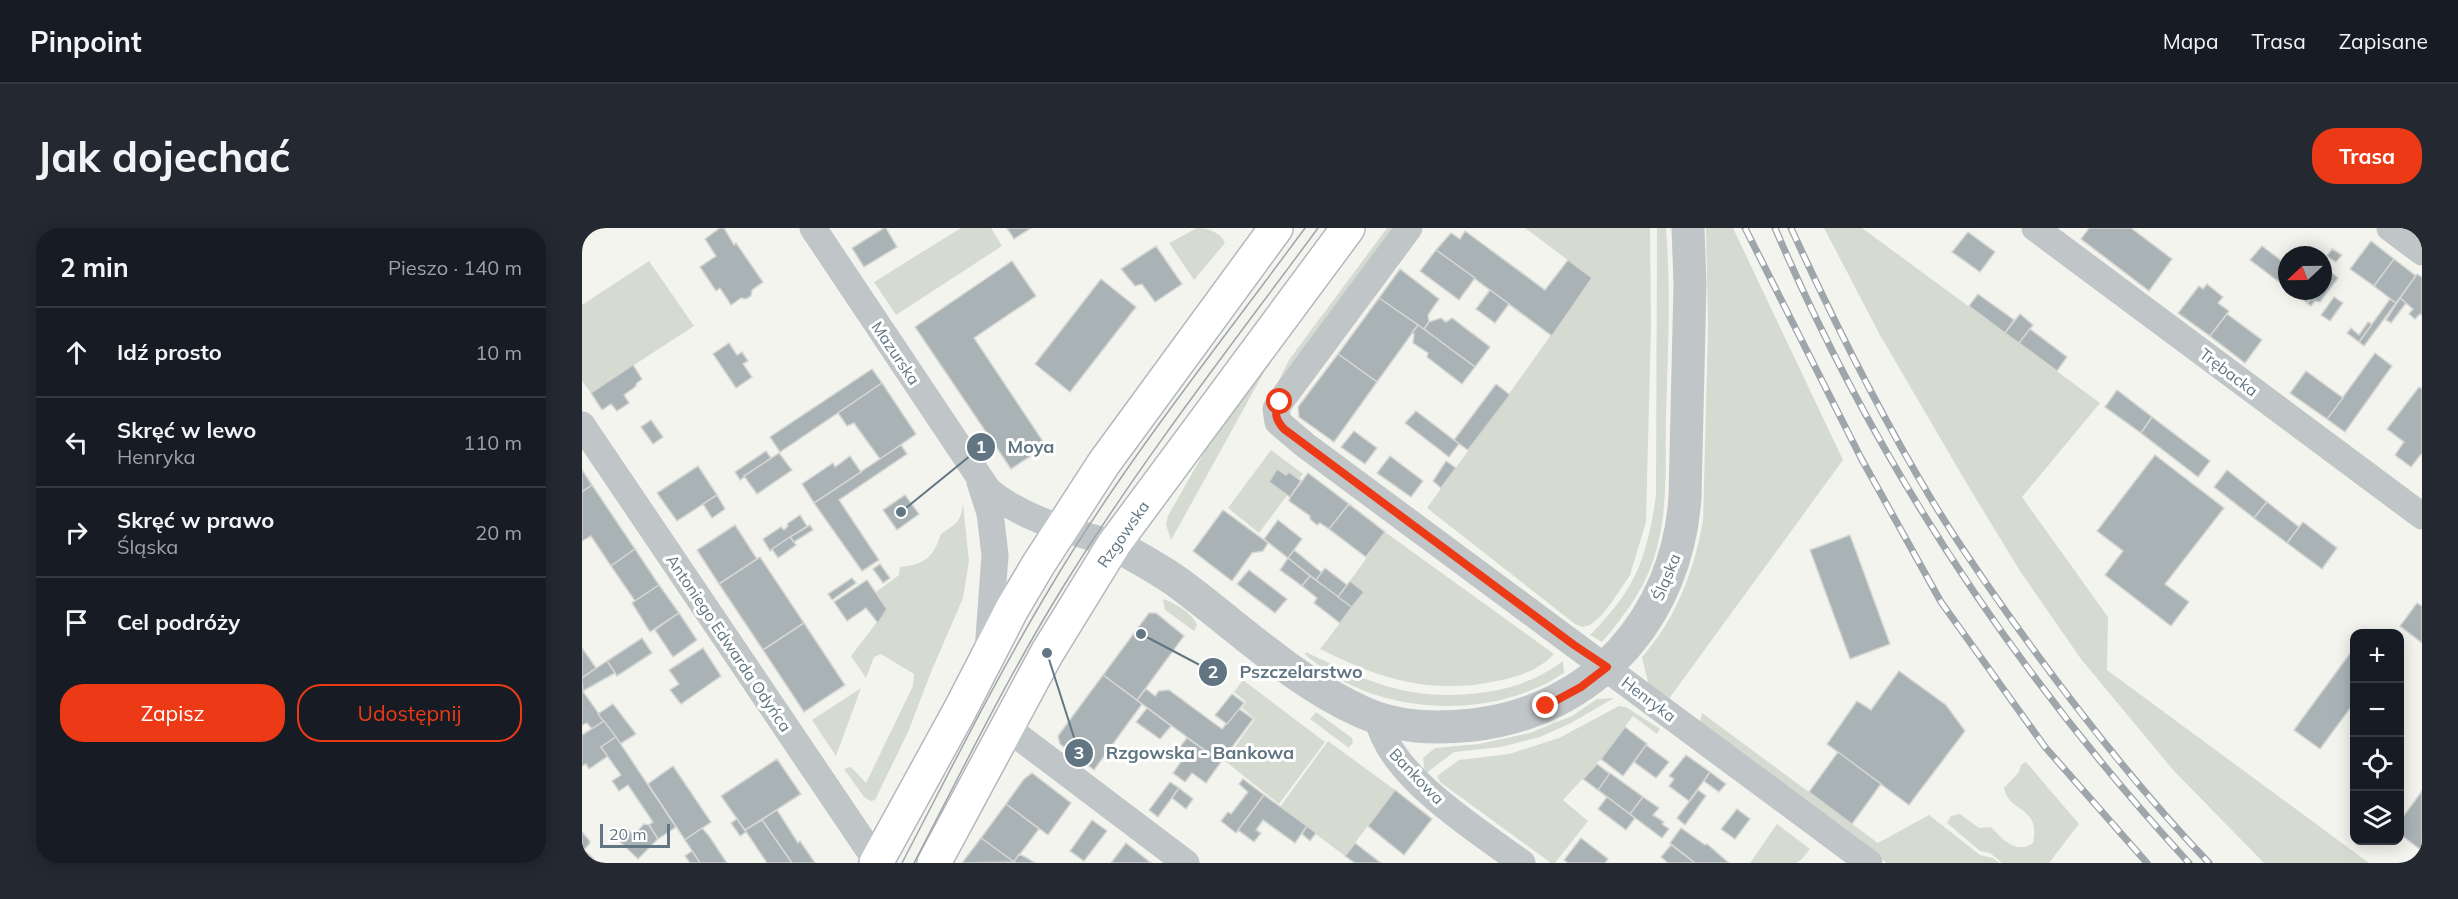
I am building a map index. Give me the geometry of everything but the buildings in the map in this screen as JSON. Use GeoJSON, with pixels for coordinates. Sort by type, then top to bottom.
{"type":"FeatureCollection","features":[{"type":"Feature","properties":{"kind":"main road"},"geometry":{"type":"LineString","coordinates":[[877,862],[1023,588],[1104,463],[1276,228]]}},
{"type":"Feature","properties":{"kind":"main road","name":"Rzgowska"},"geometry":{"type":"LineString","coordinates":[[934,863],[1052,644],[1114,544],[1348,228]]}},
{"type":"Feature","properties":{"kind":"street","name":"Mazurska"},"geometry":{"type":"LineString","coordinates":[[813,228],[979,478],[1000,500],[1061,529],[1114,544]]}},
{"type":"Feature","properties":{"kind":"street","name":"Henryka"},"geometry":{"type":"LineString","coordinates":[[1409,228],[1280,402],[1276,409],[1276,416],[1284,429],[1869,863]]}},
{"type":"Feature","properties":{"kind":"street","name":"Śląska"},"geometry":{"type":"LineString","coordinates":[[1378,719],[1406,726],[1433,728],[1475,725],[1527,714],[1563,698],[1607,667],[1632,639],[1656,604],[1675,557],[1684,522],[1690,284],[1688,228]]}},
{"type":"Feature","properties":{"kind":"street","name":"Trębacka"},"geometry":{"type":"LineString","coordinates":[[2035,228],[2422,516]]}},
{"type":"Feature","properties":{"kind":"street"},"geometry":{"type":"LineString","coordinates":[[2390,228],[2422,252]]}},
{"type":"Feature","properties":{"kind":"street","name":"Antoniego Edwarda Odyńca"},"geometry":{"type":"LineString","coordinates":[[582,425],[877,862]]}},
{"type":"Feature","properties":{"kind":"street","name":"Mazurska"},"geometry":{"type":"LineString","coordinates":[[979,478],[994,536],[995,555],[988,656]]}},
{"type":"Feature","properties":{"kind":"street"},"geometry":{"type":"LineString","coordinates":[[1114,544],[1179,583],[1328,694],[1378,719]]}},
{"type":"Feature","properties":{"kind":"street","name":"Bankowa"},"geometry":{"type":"LineString","coordinates":[[1378,719],[1385,741],[1422,785],[1463,820],[1522,863]]}},
{"type":"Feature","properties":{"kind":"street"},"geometry":{"type":"LineString","coordinates":[[1006,727],[1186,863]]}},
{"type":"Feature","properties":{"kind":"shaded area"},"geometry":{"type":"Polygon","coordinates":[[[961,228],[991,228],[1002,246],[896,315],[874,282],[961,228]]]}},
{"type":"Feature","properties":{"kind":"shaded area"},"geometry":{"type":"Polygon","coordinates":[[[1197,228],[1213,231],[1225,243],[1194,280],[1169,243],[1197,228]]]}},
{"type":"Feature","properties":{"kind":"shaded area"},"geometry":{"type":"Polygon","coordinates":[[[1387,228],[1397,228],[1277,384],[1289,360],[1387,228]]]}},
{"type":"Feature","properties":{"kind":"shaded area"},"geometry":{"type":"Polygon","coordinates":[[[1525,228],[1650,228],[1651,326],[1646,522],[1630,575],[1601,616],[1590,625],[1583,627],[1575,624],[1427,508],[1592,278],[1525,228]]]}},
{"type":"Feature","properties":{"kind":"shaded area"},"geometry":{"type":"Polygon","coordinates":[[[1657,228],[1666,228],[1669,322],[1666,471],[1662,526],[1653,561],[1638,594],[1602,642],[1590,635],[1618,603],[1637,571],[1648,537],[1656,495],[1657,228]]]}},
{"type":"Feature","properties":{"kind":"shaded area"},"geometry":{"type":"Polygon","coordinates":[[[1706,228],[1733,228],[1843,460],[1668,700],[1649,687],[1642,657],[1665,627],[1682,594],[1703,521],[1708,328],[1706,228]]]}},
{"type":"Feature","properties":{"kind":"shaded area"},"geometry":{"type":"Polygon","coordinates":[[[1824,228],[1862,228],[2100,403],[2022,497],[2108,617],[2107,670],[2369,863],[2264,863],[2174,771],[2081,659],[2020,571],[1880,335],[1824,228]]]}},
{"type":"Feature","properties":{"kind":"shaded area"},"geometry":{"type":"Polygon","coordinates":[[[649,261],[694,326],[591,393],[582,381],[582,305],[649,261]]]}},
{"type":"Feature","properties":{"kind":"shaded area"},"geometry":{"type":"Polygon","coordinates":[[[1269,363],[1171,540],[1166,525],[1168,516],[1207,447],[1269,363]]]}},
{"type":"Feature","properties":{"kind":"shaded area"},"geometry":{"type":"Polygon","coordinates":[[[1271,450],[1303,474],[1259,533],[1228,508],[1271,450]]]}},
{"type":"Feature","properties":{"kind":"shaded area"},"geometry":{"type":"Polygon","coordinates":[[[963,504],[969,561],[963,598],[908,732],[875,800],[871,801],[864,797],[844,769],[851,767],[866,783],[913,686],[914,674],[881,654],[874,657],[866,678],[851,656],[887,609],[876,592],[899,575],[900,567],[922,562],[931,554],[941,534],[959,519],[963,504]]]}},
{"type":"Feature","properties":{"kind":"shaded area"},"geometry":{"type":"Polygon","coordinates":[[[1385,532],[1554,654],[1535,669],[1513,677],[1473,685],[1450,686],[1406,682],[1364,669],[1320,649],[1364,592],[1350,581],[1385,532]]]}},
{"type":"Feature","properties":{"kind":"shaded area"},"geometry":{"type":"Polygon","coordinates":[[[1163,599],[1178,606],[1191,616],[1197,625],[1194,631],[1165,610],[1163,599]]]}},
{"type":"Feature","properties":{"kind":"shaded area"},"geometry":{"type":"Polygon","coordinates":[[[1306,652],[1351,673],[1393,688],[1437,695],[1461,695],[1507,688],[1536,677],[1563,661],[1564,673],[1538,687],[1482,704],[1422,705],[1393,700],[1365,691],[1331,674],[1309,658],[1306,652]]]}},
{"type":"Feature","properties":{"kind":"shaded area"},"geometry":{"type":"Polygon","coordinates":[[[1243,680],[1325,742],[1279,804],[1225,761],[1255,719],[1242,708],[1246,702],[1234,692],[1243,680]]]}},
{"type":"Feature","properties":{"kind":"shaded area"},"geometry":{"type":"Polygon","coordinates":[[[861,688],[836,756],[812,720],[861,688]]]}},
{"type":"Feature","properties":{"kind":"shaded area"},"geometry":{"type":"Polygon","coordinates":[[[1614,698],[1571,723],[1540,737],[1501,747],[1454,752],[1425,774],[1423,758],[1435,748],[1479,744],[1530,733],[1572,716],[1597,699],[1614,698]]]}},
{"type":"Feature","properties":{"kind":"shaded area"},"geometry":{"type":"Polygon","coordinates":[[[1619,706],[1626,707],[1660,729],[1657,734],[1633,716],[1601,759],[1563,800],[1588,821],[1555,863],[1551,863],[1440,782],[1437,776],[1459,760],[1509,754],[1559,738],[1619,706]]]}},
{"type":"Feature","properties":{"kind":"shaded area"},"geometry":{"type":"Polygon","coordinates":[[[1316,712],[1352,738],[1353,742],[1349,748],[1310,719],[1316,712]]]}},
{"type":"Feature","properties":{"kind":"shaded area"},"geometry":{"type":"Polygon","coordinates":[[[1702,713],[1878,843],[1929,815],[1980,855],[1993,858],[1999,863],[1887,863],[1701,725],[1702,713]]]}},
{"type":"Feature","properties":{"kind":"shaded area"},"geometry":{"type":"Polygon","coordinates":[[[1328,741],[1395,790],[1345,856],[1280,807],[1328,741]]]}},
{"type":"Feature","properties":{"kind":"shaded area"},"geometry":{"type":"Polygon","coordinates":[[[2026,762],[2079,824],[2049,863],[2002,863],[1990,853],[1980,851],[1947,823],[1951,816],[1960,814],[1979,828],[1991,827],[2015,846],[2027,846],[2033,843],[2033,822],[2012,802],[2004,788],[2019,772],[2021,765],[2026,762]]]}},
{"type":"Feature","properties":{"kind":"shaded area"},"geometry":{"type":"Polygon","coordinates":[[[1777,824],[1810,849],[1796,863],[1750,863],[1777,824]]]}},
{"type":"Feature","properties":{"kind":"tram line"},"geometry":{"type":"LineString","coordinates":[[902,863],[1013,652],[1082,537],[1174,403],[1305,228]]}},
{"type":"Feature","properties":{"kind":"tram line"},"geometry":{"type":"LineString","coordinates":[[914,863],[1023,655],[1092,541],[1187,405],[1318,228]]}},
{"type":"Feature","properties":{"kind":"railway"},"geometry":{"type":"LineString","coordinates":[[1745,228],[1861,458],[1941,602],[2045,747],[2147,863]]}},
{"type":"Feature","properties":{"kind":"railway"},"geometry":{"type":"LineString","coordinates":[[1775,228],[1814,315],[1858,400],[1955,563],[2009,642],[2066,718],[2126,792],[2189,863]]}},
{"type":"Feature","properties":{"kind":"railway"},"geometry":{"type":"LineString","coordinates":[[1791,228],[1841,333],[1913,469],[1981,577],[2096,732],[2162,812],[2209,863]]}},
{"type":"Feature","properties":{"kind":"place","name":"Moya"},"geometry":{"type":"Point","coordinates":[901,512]}},
{"type":"Feature","properties":{"kind":"place","name":"Pszczelarstwo"},"geometry":{"type":"Point","coordinates":[1141,634]}},
{"type":"Feature","properties":{"kind":"place","name":"Rzgowska - Bankowa"},"geometry":{"type":"Point","coordinates":[1047,653]}},
{"type":"Feature","properties":{"kind":"route"},"geometry":{"type":"LineString","coordinates":[[1280,402],[1276,409],[1276,416],[1284,429],[1574,645],[1607,667],[1581,687],[1546,706]]}}]}
